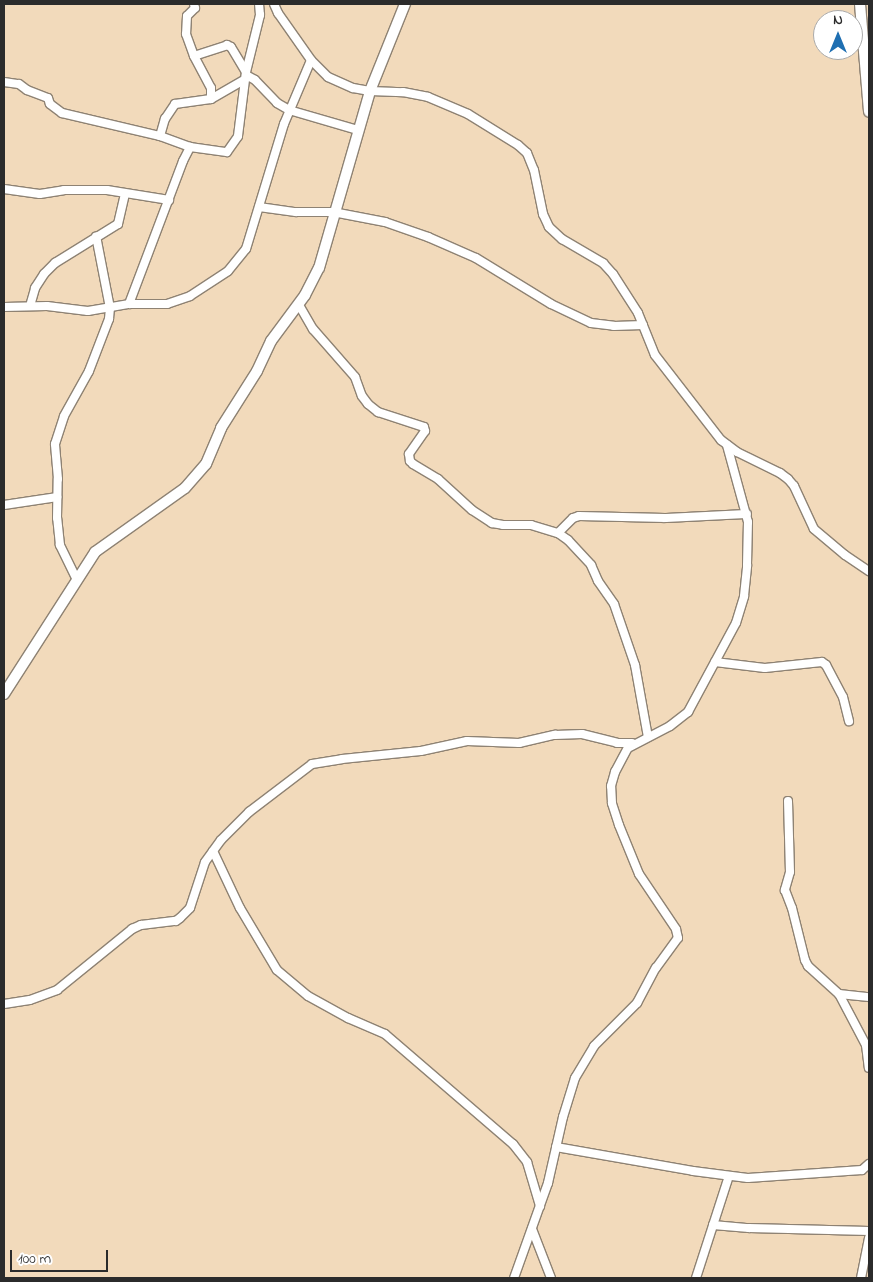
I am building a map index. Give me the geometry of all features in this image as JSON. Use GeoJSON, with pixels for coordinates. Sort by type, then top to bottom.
{"type":"FeatureCollection","features":[{"type":"Feature","properties":{"kind":"street"},"geometry":{"type":"LineString","coordinates":[[194,4],[195,8],[187,16],[188,42],[211,88],[211,99]]}},
{"type":"Feature","properties":{"kind":"street"},"geometry":{"type":"LineString","coordinates":[[4,82],[19,84],[27,90],[48,98],[50,104],[62,113],[160,136],[190,147],[221,152],[231,149],[238,136],[246,75],[260,15],[258,4]]}},
{"type":"Feature","properties":{"kind":"street"},"geometry":{"type":"LineString","coordinates":[[274,4],[278,13],[320,71],[340,84],[370,91],[403,92],[428,97],[468,114],[518,145],[526,153],[534,170],[543,214],[549,227],[562,239],[603,262],[623,287],[643,325],[655,355],[727,445],[788,479],[794,486],[814,529],[845,555],[869,570]]}},
{"type":"Feature","properties":{"kind":"street"},"geometry":{"type":"LineString","coordinates":[[4,694],[94,552],[185,488],[206,464],[221,428],[249,386],[271,341],[298,305],[319,268],[333,212],[370,91],[405,4]]}},
{"type":"Feature","properties":{"kind":"street"},"geometry":{"type":"LineString","coordinates":[[860,4],[869,112]]}},
{"type":"Feature","properties":{"kind":"street"},"geometry":{"type":"LineString","coordinates":[[194,56],[227,45],[232,48],[246,75],[255,80],[277,103],[289,110],[358,130]]}},
{"type":"Feature","properties":{"kind":"street"},"geometry":{"type":"LineString","coordinates":[[4,307],[61,307],[88,311],[129,304],[153,306],[180,301],[228,271],[246,249],[289,110],[311,60]]}},
{"type":"Feature","properties":{"kind":"street"},"geometry":{"type":"LineString","coordinates":[[160,136],[165,119],[175,104],[211,99],[246,75]]}},
{"type":"Feature","properties":{"kind":"street"},"geometry":{"type":"LineString","coordinates":[[129,304],[190,147]]}},
{"type":"Feature","properties":{"kind":"street"},"geometry":{"type":"LineString","coordinates":[[4,189],[40,194],[64,190],[107,190],[169,200]]}},
{"type":"Feature","properties":{"kind":"street"},"geometry":{"type":"LineString","coordinates":[[30,306],[35,288],[44,274],[55,263],[118,224],[126,194]]}},
{"type":"Feature","properties":{"kind":"street"},"geometry":{"type":"LineString","coordinates":[[259,207],[296,212],[333,212],[385,222],[455,248],[476,258],[551,304],[591,323],[614,326],[643,325]]}},
{"type":"Feature","properties":{"kind":"street"},"geometry":{"type":"LineString","coordinates":[[76,578],[60,545],[55,444],[58,433],[107,328],[110,308],[96,236]]}},
{"type":"Feature","properties":{"kind":"street"},"geometry":{"type":"LineString","coordinates":[[298,305],[313,330],[356,377],[362,396],[368,404],[378,412],[424,427],[425,431],[409,454],[410,461],[413,464],[438,479],[472,510],[492,522],[503,525],[531,525],[558,533],[568,540],[591,565],[598,581],[614,604],[638,676],[648,737]]}},
{"type":"Feature","properties":{"kind":"street"},"geometry":{"type":"LineString","coordinates":[[517,1276],[548,1184],[570,1091],[580,1068],[594,1046],[637,1003],[656,968],[678,938],[676,929],[639,874],[612,803],[612,778],[623,755],[632,744],[683,718],[733,632],[744,596],[748,565],[747,514],[727,445]]}},
{"type":"Feature","properties":{"kind":"street"},"geometry":{"type":"LineString","coordinates":[[4,505],[57,497]]}},
{"type":"Feature","properties":{"kind":"street"},"geometry":{"type":"LineString","coordinates":[[558,533],[574,518],[579,516],[665,518],[747,514]]}},
{"type":"Feature","properties":{"kind":"street"},"geometry":{"type":"LineString","coordinates":[[715,662],[765,668],[822,662],[826,665],[843,697],[849,722]]}},
{"type":"Feature","properties":{"kind":"street"},"geometry":{"type":"LineString","coordinates":[[4,1004],[45,996],[56,990],[132,930],[141,925],[176,921],[187,913],[195,900],[205,862],[213,851],[249,812],[276,794],[312,764],[421,751],[467,741],[519,743],[555,735],[582,734],[617,743],[632,744]]}},
{"type":"Feature","properties":{"kind":"street"},"geometry":{"type":"LineString","coordinates":[[617,743],[623,755]]}},
{"type":"Feature","properties":{"kind":"street"},"geometry":{"type":"LineString","coordinates":[[788,801],[790,872],[785,890],[792,908],[806,962],[839,994],[866,1045],[869,1068]]}},
{"type":"Feature","properties":{"kind":"street"},"geometry":{"type":"LineString","coordinates":[[213,851],[240,908],[277,970],[308,996],[348,1018],[373,1027],[385,1034],[514,1144],[527,1162],[540,1206]]}},
{"type":"Feature","properties":{"kind":"street"},"geometry":{"type":"LineString","coordinates":[[839,994],[869,997]]}},
{"type":"Feature","properties":{"kind":"street"},"geometry":{"type":"LineString","coordinates":[[556,1147],[748,1178],[862,1170],[869,1167]]}},
{"type":"Feature","properties":{"kind":"street"},"geometry":{"type":"LineString","coordinates":[[696,1278],[729,1176]]}},
{"type":"Feature","properties":{"kind":"street"},"geometry":{"type":"LineString","coordinates":[[713,1225],[749,1228],[869,1231]]}},
{"type":"Feature","properties":{"kind":"street"},"geometry":{"type":"LineString","coordinates":[[532,1229],[551,1278]]}},
{"type":"Feature","properties":{"kind":"street"},"geometry":{"type":"LineString","coordinates":[[861,1278],[869,1238]]}}]}
